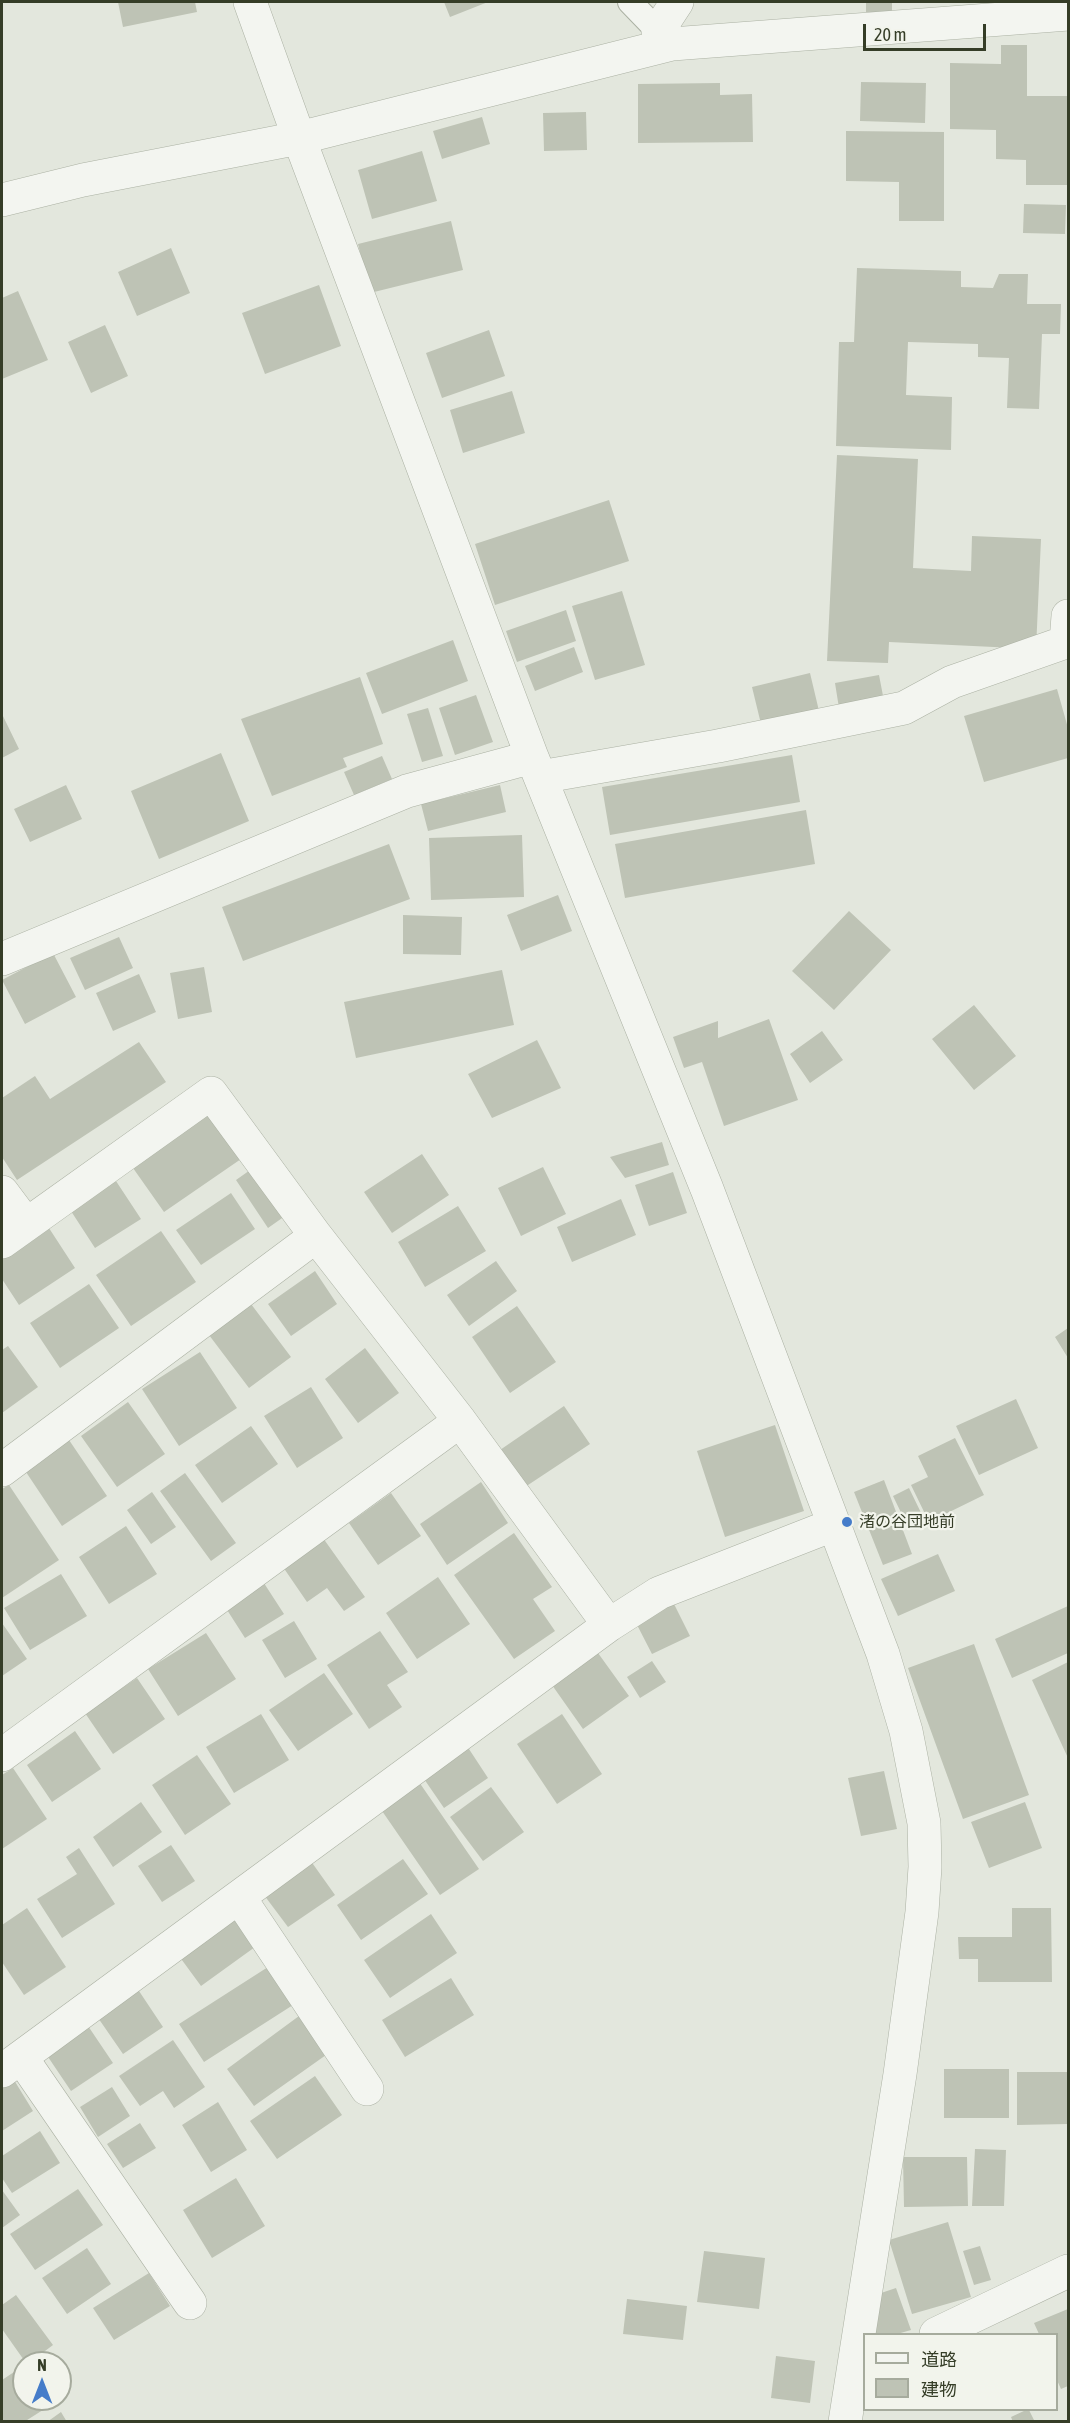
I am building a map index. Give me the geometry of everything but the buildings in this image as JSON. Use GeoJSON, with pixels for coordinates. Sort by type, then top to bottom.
{"type":"FeatureCollection","features":[{"type":"Feature","properties":{"kind":"street"},"geometry":{"type":"LineString","coordinates":[[250,2],[536,767],[707,1189],[883,1654],[897,1697],[924,1823],[926,1868],[909,2016],[865,2333]]}},
{"type":"Feature","properties":{"kind":"street"},"geometry":{"type":"LineString","coordinates":[[665,38],[677,2]]}},
{"type":"Feature","properties":{"kind":"street"},"geometry":{"type":"LineString","coordinates":[[2,200],[82,180],[299,138],[665,38],[1068,14]]}},
{"type":"Feature","properties":{"kind":"street"},"geometry":{"type":"LineString","coordinates":[[2,959],[407,791],[536,767],[718,746],[904,708],[952,682],[1066,642],[1068,616]]}},
{"type":"Feature","properties":{"kind":"street"},"geometry":{"type":"LineString","coordinates":[[2,1192],[14,1233],[211,1093],[316,1236],[460,1420],[609,1625]]}},
{"type":"Feature","properties":{"kind":"street"},"geometry":{"type":"LineString","coordinates":[[2,1470],[316,1236]]}},
{"type":"Feature","properties":{"kind":"street"},"geometry":{"type":"LineString","coordinates":[[2,1755],[460,1420]]}},
{"type":"Feature","properties":{"kind":"street"},"geometry":{"type":"LineString","coordinates":[[190,2303],[11,2064],[609,1625],[659,1593],[833,1525]]}},
{"type":"Feature","properties":{"kind":"street"},"geometry":{"type":"LineString","coordinates":[[238,1898],[366,2089]]}},
{"type":"Feature","properties":{"kind":"street"},"geometry":{"type":"LineString","coordinates":[[938,2333],[1068,2271]]}},
{"type":"Feature","properties":{"kind":"street"},"geometry":{"type":"LineString","coordinates":[[845,2421],[860,2371],[863,2349]]}},
{"type":"Feature","properties":{"kind":"lane"},"geometry":{"type":"LineString","coordinates":[[630,2],[665,38]]}},
{"type":"Feature","properties":{"kind":"place","name":"渚の谷団地前"},"geometry":{"type":"Point","coordinates":[847,1522]}}]}
